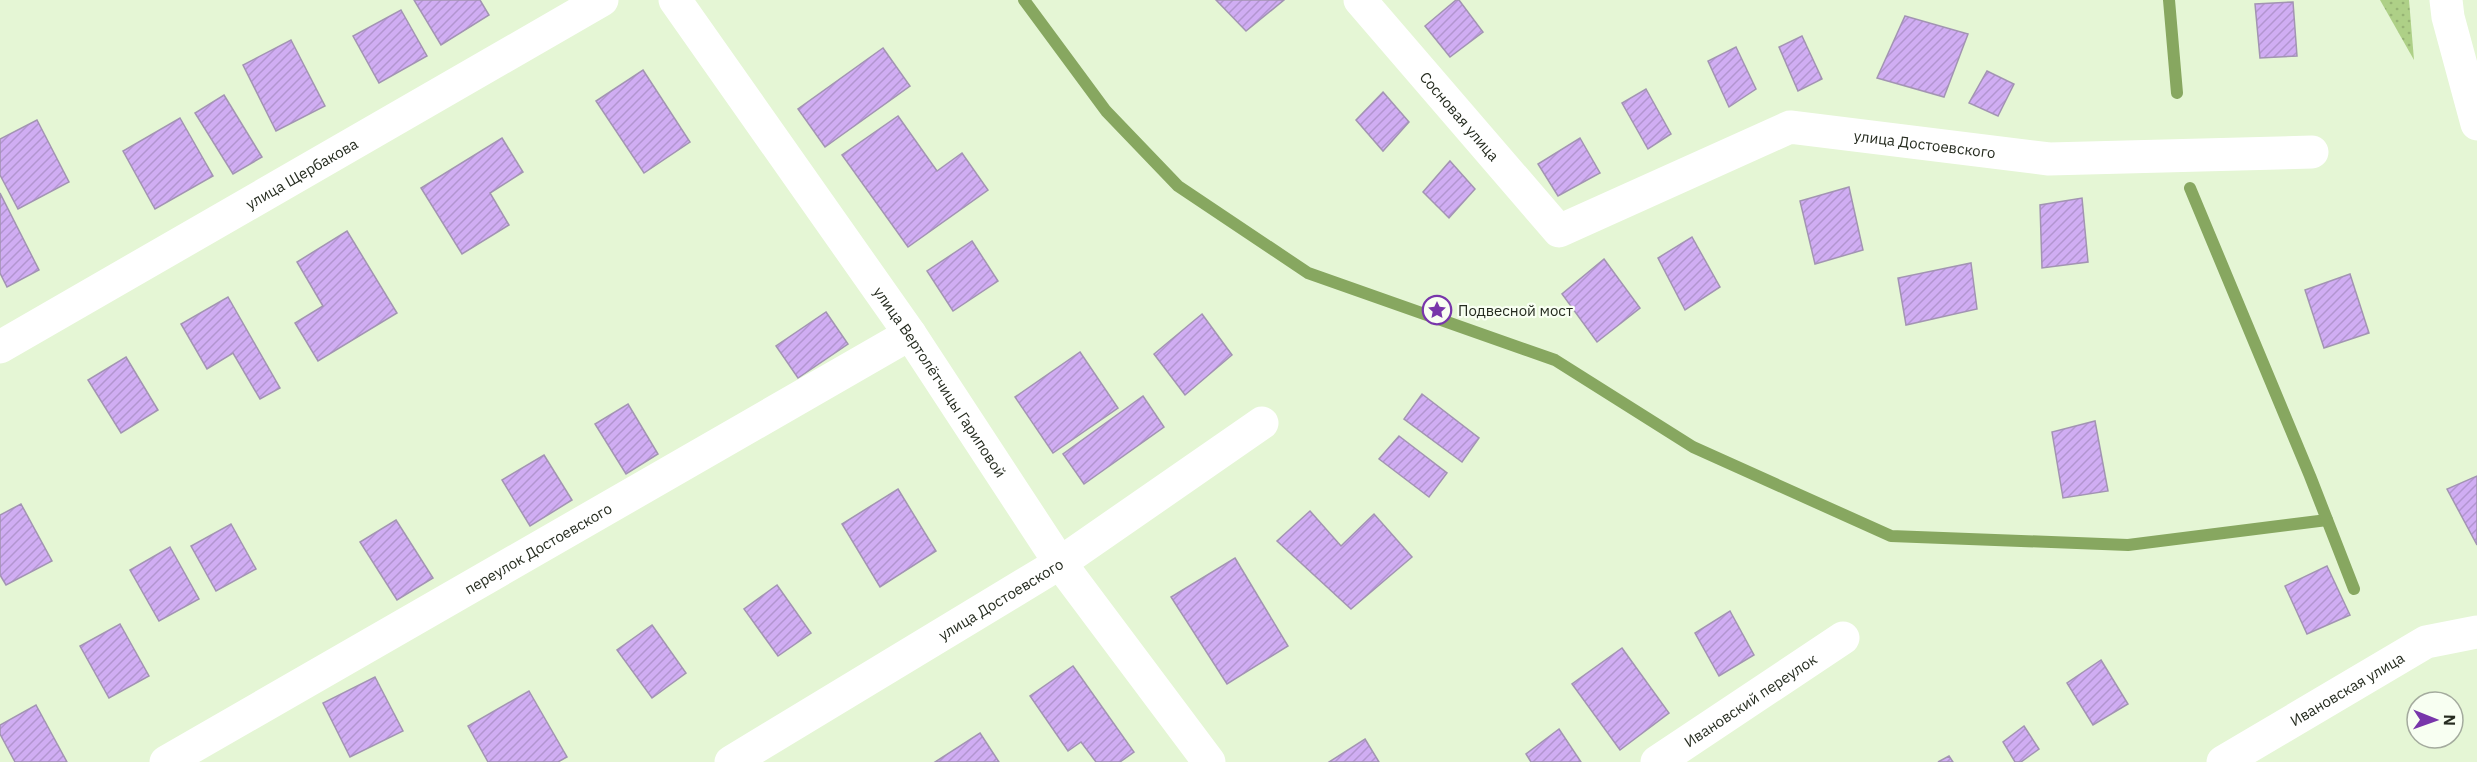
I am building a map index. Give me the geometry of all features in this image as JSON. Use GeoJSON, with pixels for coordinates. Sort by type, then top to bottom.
{"type":"FeatureCollection","features":[{"type":"Feature","properties":{"kind":"street","name":"улица Щербакова"},"geometry":{"type":"LineString","coordinates":[[0,346],[602,0]]}},
{"type":"Feature","properties":{"kind":"street","name":"улица Вертолётчицы Гариповой"},"geometry":{"type":"LineString","coordinates":[[675,0],[910,334],[1060,563],[1209,762]]}},
{"type":"Feature","properties":{"kind":"street","name":"Сосновая улица"},"geometry":{"type":"LineString","coordinates":[[1360,0],[1559,231]]}},
{"type":"Feature","properties":{"kind":"street"},"geometry":{"type":"LineString","coordinates":[[2446,0],[2448,17],[2474,107]]}},
{"type":"Feature","properties":{"kind":"street","name":"улица Достоевского"},"geometry":{"type":"LineString","coordinates":[[1559,231],[1790,126],[2049,159],[2312,152]]}},
{"type":"Feature","properties":{"kind":"street","name":"переулок Достоевского"},"geometry":{"type":"LineString","coordinates":[[166,762],[910,334]]}},
{"type":"Feature","properties":{"kind":"street","name":"улица Достоевского"},"geometry":{"type":"LineString","coordinates":[[731,762],[1060,563],[1262,423]]}},
{"type":"Feature","properties":{"kind":"street","name":"Ивановская улица"},"geometry":{"type":"LineString","coordinates":[[2223,762],[2426,642],[2477,632]]}},
{"type":"Feature","properties":{"kind":"street","name":"Ивановский переулок"},"geometry":{"type":"LineString","coordinates":[[1657,762],[1843,638]]}},
{"type":"Feature","properties":{"kind":"green space"},"geometry":{"type":"Polygon","coordinates":[[[2380,0],[2409,0],[2414,60],[2380,0]]]}},
{"type":"Feature","properties":{"kind":"building"},"geometry":{"type":"Polygon","coordinates":[[[414,0],[480,0],[489,15],[441,45],[414,0]]]}},
{"type":"Feature","properties":{"kind":"building"},"geometry":{"type":"Polygon","coordinates":[[[1216,0],[1284,0],[1246,31],[1216,0]]]}},
{"type":"Feature","properties":{"kind":"building"},"geometry":{"type":"Polygon","coordinates":[[[1456,0],[1459,0],[1483,32],[1450,57],[1425,26],[1456,0]]]}},
{"type":"Feature","properties":{"kind":"building"},"geometry":{"type":"Polygon","coordinates":[[[2293,2],[2297,56],[2260,58],[2255,4],[2293,2]]]}},
{"type":"Feature","properties":{"kind":"building"},"geometry":{"type":"Polygon","coordinates":[[[401,10],[427,56],[379,83],[353,36],[401,10]]]}},
{"type":"Feature","properties":{"kind":"building"},"geometry":{"type":"Polygon","coordinates":[[[1905,16],[1968,34],[1944,97],[1877,78],[1905,16]]]}},
{"type":"Feature","properties":{"kind":"building"},"geometry":{"type":"Polygon","coordinates":[[[1802,36],[1822,79],[1798,91],[1779,47],[1802,36]]]}},
{"type":"Feature","properties":{"kind":"building"},"geometry":{"type":"Polygon","coordinates":[[[291,40],[325,106],[276,131],[243,65],[291,40]]]}},
{"type":"Feature","properties":{"kind":"building"},"geometry":{"type":"Polygon","coordinates":[[[1736,47],[1756,89],[1729,107],[1708,61],[1736,47]]]}},
{"type":"Feature","properties":{"kind":"building"},"geometry":{"type":"Polygon","coordinates":[[[883,48],[910,86],[825,147],[798,109],[883,48]]]}},
{"type":"Feature","properties":{"kind":"building"},"geometry":{"type":"Polygon","coordinates":[[[643,70],[690,142],[644,173],[596,101],[643,70]]]}},
{"type":"Feature","properties":{"kind":"building"},"geometry":{"type":"Polygon","coordinates":[[[1987,71],[2014,84],[1998,116],[1969,103],[1987,71]]]}},
{"type":"Feature","properties":{"kind":"building"},"geometry":{"type":"Polygon","coordinates":[[[1646,89],[1671,134],[1648,149],[1622,103],[1646,89]]]}},
{"type":"Feature","properties":{"kind":"building"},"geometry":{"type":"Polygon","coordinates":[[[1383,92],[1409,122],[1383,151],[1356,120],[1383,92]]]}},
{"type":"Feature","properties":{"kind":"building"},"geometry":{"type":"Polygon","coordinates":[[[224,95],[262,157],[233,174],[195,113],[224,95]]]}},
{"type":"Feature","properties":{"kind":"building"},"geometry":{"type":"Polygon","coordinates":[[[898,116],[937,171],[962,153],[988,190],[908,247],[842,155],[898,116]]]}},
{"type":"Feature","properties":{"kind":"building"},"geometry":{"type":"Polygon","coordinates":[[[180,118],[213,176],[155,209],[123,151],[180,118]]]}},
{"type":"Feature","properties":{"kind":"building"},"geometry":{"type":"Polygon","coordinates":[[[37,120],[69,182],[18,209],[0,175],[0,139],[37,120]]]}},
{"type":"Feature","properties":{"kind":"building"},"geometry":{"type":"Polygon","coordinates":[[[502,138],[523,172],[490,193],[509,225],[462,254],[421,188],[502,138]]]}},
{"type":"Feature","properties":{"kind":"building"},"geometry":{"type":"Polygon","coordinates":[[[1580,138],[1600,173],[1558,196],[1538,164],[1580,138]]]}},
{"type":"Feature","properties":{"kind":"building"},"geometry":{"type":"Polygon","coordinates":[[[1450,161],[1475,189],[1449,218],[1423,192],[1450,161]]]}},
{"type":"Feature","properties":{"kind":"building"},"geometry":{"type":"Polygon","coordinates":[[[1849,187],[1863,250],[1815,264],[1800,201],[1849,187]]]}},
{"type":"Feature","properties":{"kind":"building"},"geometry":{"type":"Polygon","coordinates":[[[0,193],[39,270],[7,287],[0,273],[0,193]]]}},
{"type":"Feature","properties":{"kind":"building"},"geometry":{"type":"Polygon","coordinates":[[[2082,198],[2088,262],[2042,268],[2040,205],[2082,198]]]}},
{"type":"Feature","properties":{"kind":"building"},"geometry":{"type":"Polygon","coordinates":[[[347,231],[397,313],[318,361],[295,323],[323,306],[297,262],[347,231]]]}},
{"type":"Feature","properties":{"kind":"building"},"geometry":{"type":"Polygon","coordinates":[[[1692,237],[1720,287],[1685,310],[1658,258],[1692,237]]]}},
{"type":"Feature","properties":{"kind":"building"},"geometry":{"type":"Polygon","coordinates":[[[972,241],[998,281],[953,311],[927,271],[972,241]]]}},
{"type":"Feature","properties":{"kind":"building"},"geometry":{"type":"Polygon","coordinates":[[[1604,259],[1640,308],[1597,342],[1562,294],[1604,259]]]}},
{"type":"Feature","properties":{"kind":"building"},"geometry":{"type":"Polygon","coordinates":[[[1971,263],[1977,309],[1906,325],[1898,278],[1971,263]]]}},
{"type":"Feature","properties":{"kind":"building"},"geometry":{"type":"Polygon","coordinates":[[[2350,274],[2369,333],[2324,348],[2305,290],[2350,274]]]}},
{"type":"Feature","properties":{"kind":"building"},"geometry":{"type":"Polygon","coordinates":[[[228,297],[280,388],[260,399],[233,353],[207,369],[181,324],[228,297]]]}},
{"type":"Feature","properties":{"kind":"building"},"geometry":{"type":"Polygon","coordinates":[[[826,312],[848,344],[798,378],[776,346],[826,312]]]}},
{"type":"Feature","properties":{"kind":"building"},"geometry":{"type":"Polygon","coordinates":[[[1202,314],[1232,355],[1185,395],[1154,354],[1202,314]]]}},
{"type":"Feature","properties":{"kind":"building"},"geometry":{"type":"Polygon","coordinates":[[[1080,352],[1118,408],[1053,453],[1015,397],[1080,352]]]}},
{"type":"Feature","properties":{"kind":"building"},"geometry":{"type":"Polygon","coordinates":[[[126,357],[158,410],[121,433],[88,380],[126,357]]]}},
{"type":"Feature","properties":{"kind":"building"},"geometry":{"type":"Polygon","coordinates":[[[1422,394],[1479,438],[1462,462],[1404,419],[1422,394]]]}},
{"type":"Feature","properties":{"kind":"building"},"geometry":{"type":"Polygon","coordinates":[[[1143,396],[1164,427],[1084,484],[1063,454],[1143,396]]]}},
{"type":"Feature","properties":{"kind":"building"},"geometry":{"type":"Polygon","coordinates":[[[628,404],[658,454],[626,474],[595,424],[628,404]]]}},
{"type":"Feature","properties":{"kind":"building"},"geometry":{"type":"Polygon","coordinates":[[[2095,421],[2108,491],[2063,498],[2052,432],[2095,421]]]}},
{"type":"Feature","properties":{"kind":"building"},"geometry":{"type":"Polygon","coordinates":[[[1399,436],[1447,473],[1429,497],[1379,459],[1399,436]]]}},
{"type":"Feature","properties":{"kind":"building"},"geometry":{"type":"Polygon","coordinates":[[[544,455],[572,500],[530,526],[502,480],[544,455]]]}},
{"type":"Feature","properties":{"kind":"building"},"geometry":{"type":"Polygon","coordinates":[[[2477,476],[2477,545],[2447,489],[2477,476]]]}},
{"type":"Feature","properties":{"kind":"building"},"geometry":{"type":"Polygon","coordinates":[[[898,489],[936,551],[880,587],[842,524],[898,489]]]}},
{"type":"Feature","properties":{"kind":"building"},"geometry":{"type":"Polygon","coordinates":[[[21,504],[52,561],[6,585],[0,575],[0,515],[21,504]]]}},
{"type":"Feature","properties":{"kind":"building"},"geometry":{"type":"Polygon","coordinates":[[[1310,511],[1341,546],[1374,514],[1412,557],[1351,609],[1277,541],[1310,511]]]}},
{"type":"Feature","properties":{"kind":"building"},"geometry":{"type":"Polygon","coordinates":[[[396,520],[433,578],[397,600],[360,542],[396,520]]]}},
{"type":"Feature","properties":{"kind":"building"},"geometry":{"type":"Polygon","coordinates":[[[231,524],[256,569],[216,591],[191,546],[231,524]]]}},
{"type":"Feature","properties":{"kind":"building"},"geometry":{"type":"Polygon","coordinates":[[[170,547],[199,599],[159,621],[130,570],[170,547]]]}},
{"type":"Feature","properties":{"kind":"building"},"geometry":{"type":"Polygon","coordinates":[[[1235,558],[1288,646],[1227,684],[1171,597],[1235,558]]]}},
{"type":"Feature","properties":{"kind":"building"},"geometry":{"type":"Polygon","coordinates":[[[2327,566],[2350,615],[2307,634],[2285,586],[2327,566]]]}},
{"type":"Feature","properties":{"kind":"building"},"geometry":{"type":"Polygon","coordinates":[[[777,585],[811,633],[778,656],[744,609],[777,585]]]}},
{"type":"Feature","properties":{"kind":"building"},"geometry":{"type":"Polygon","coordinates":[[[1730,611],[1754,655],[1719,676],[1695,633],[1730,611]]]}},
{"type":"Feature","properties":{"kind":"building"},"geometry":{"type":"Polygon","coordinates":[[[120,624],[149,676],[109,698],[80,646],[120,624]]]}},
{"type":"Feature","properties":{"kind":"building"},"geometry":{"type":"Polygon","coordinates":[[[652,625],[686,673],[652,698],[617,650],[652,625]]]}},
{"type":"Feature","properties":{"kind":"building"},"geometry":{"type":"Polygon","coordinates":[[[1622,648],[1669,713],[1620,750],[1572,684],[1622,648]]]}},
{"type":"Feature","properties":{"kind":"building"},"geometry":{"type":"Polygon","coordinates":[[[2101,660],[2128,704],[2093,725],[2067,683],[2101,660]]]}},
{"type":"Feature","properties":{"kind":"building"},"geometry":{"type":"Polygon","coordinates":[[[1073,666],[1134,752],[1120,762],[1096,762],[1081,742],[1068,751],[1030,696],[1073,666]]]}},
{"type":"Feature","properties":{"kind":"building"},"geometry":{"type":"Polygon","coordinates":[[[375,677],[403,731],[350,757],[323,703],[375,677]]]}},
{"type":"Feature","properties":{"kind":"building"},"geometry":{"type":"Polygon","coordinates":[[[529,691],[567,757],[558,762],[488,762],[468,726],[529,691]]]}},
{"type":"Feature","properties":{"kind":"building"},"geometry":{"type":"Polygon","coordinates":[[[36,705],[67,762],[15,762],[0,734],[0,725],[36,705]]]}},
{"type":"Feature","properties":{"kind":"building"},"geometry":{"type":"Polygon","coordinates":[[[2024,726],[2039,749],[2021,762],[2015,762],[2003,742],[2024,726]]]}},
{"type":"Feature","properties":{"kind":"building"},"geometry":{"type":"Polygon","coordinates":[[[1559,729],[1581,762],[1531,762],[1526,754],[1559,729]]]}},
{"type":"Feature","properties":{"kind":"building"},"geometry":{"type":"Polygon","coordinates":[[[980,733],[999,762],[935,762],[980,733]]]}},
{"type":"Feature","properties":{"kind":"building"},"geometry":{"type":"Polygon","coordinates":[[[1365,739],[1379,762],[1329,762],[1365,739]]]}},
{"type":"Feature","properties":{"kind":"building"},"geometry":{"type":"Polygon","coordinates":[[[1949,756],[1953,762],[1938,762],[1949,756]]]}},
{"type":"Feature","properties":{"kind":"waterway"},"geometry":{"type":"LineString","coordinates":[[1024,0],[1106,111],[1178,186],[1308,273],[1555,360],[1693,447],[1891,536],[2128,545],[2327,520]]}},
{"type":"Feature","properties":{"kind":"waterway"},"geometry":{"type":"LineString","coordinates":[[2169,0],[2177,93]]}},
{"type":"Feature","properties":{"kind":"waterway"},"geometry":{"type":"LineString","coordinates":[[2190,188],[2310,476],[2354,589]]}},
{"type":"Feature","properties":{"kind":"place","name":"Подвесной мост"},"geometry":{"type":"Point","coordinates":[1437,310]}}]}
